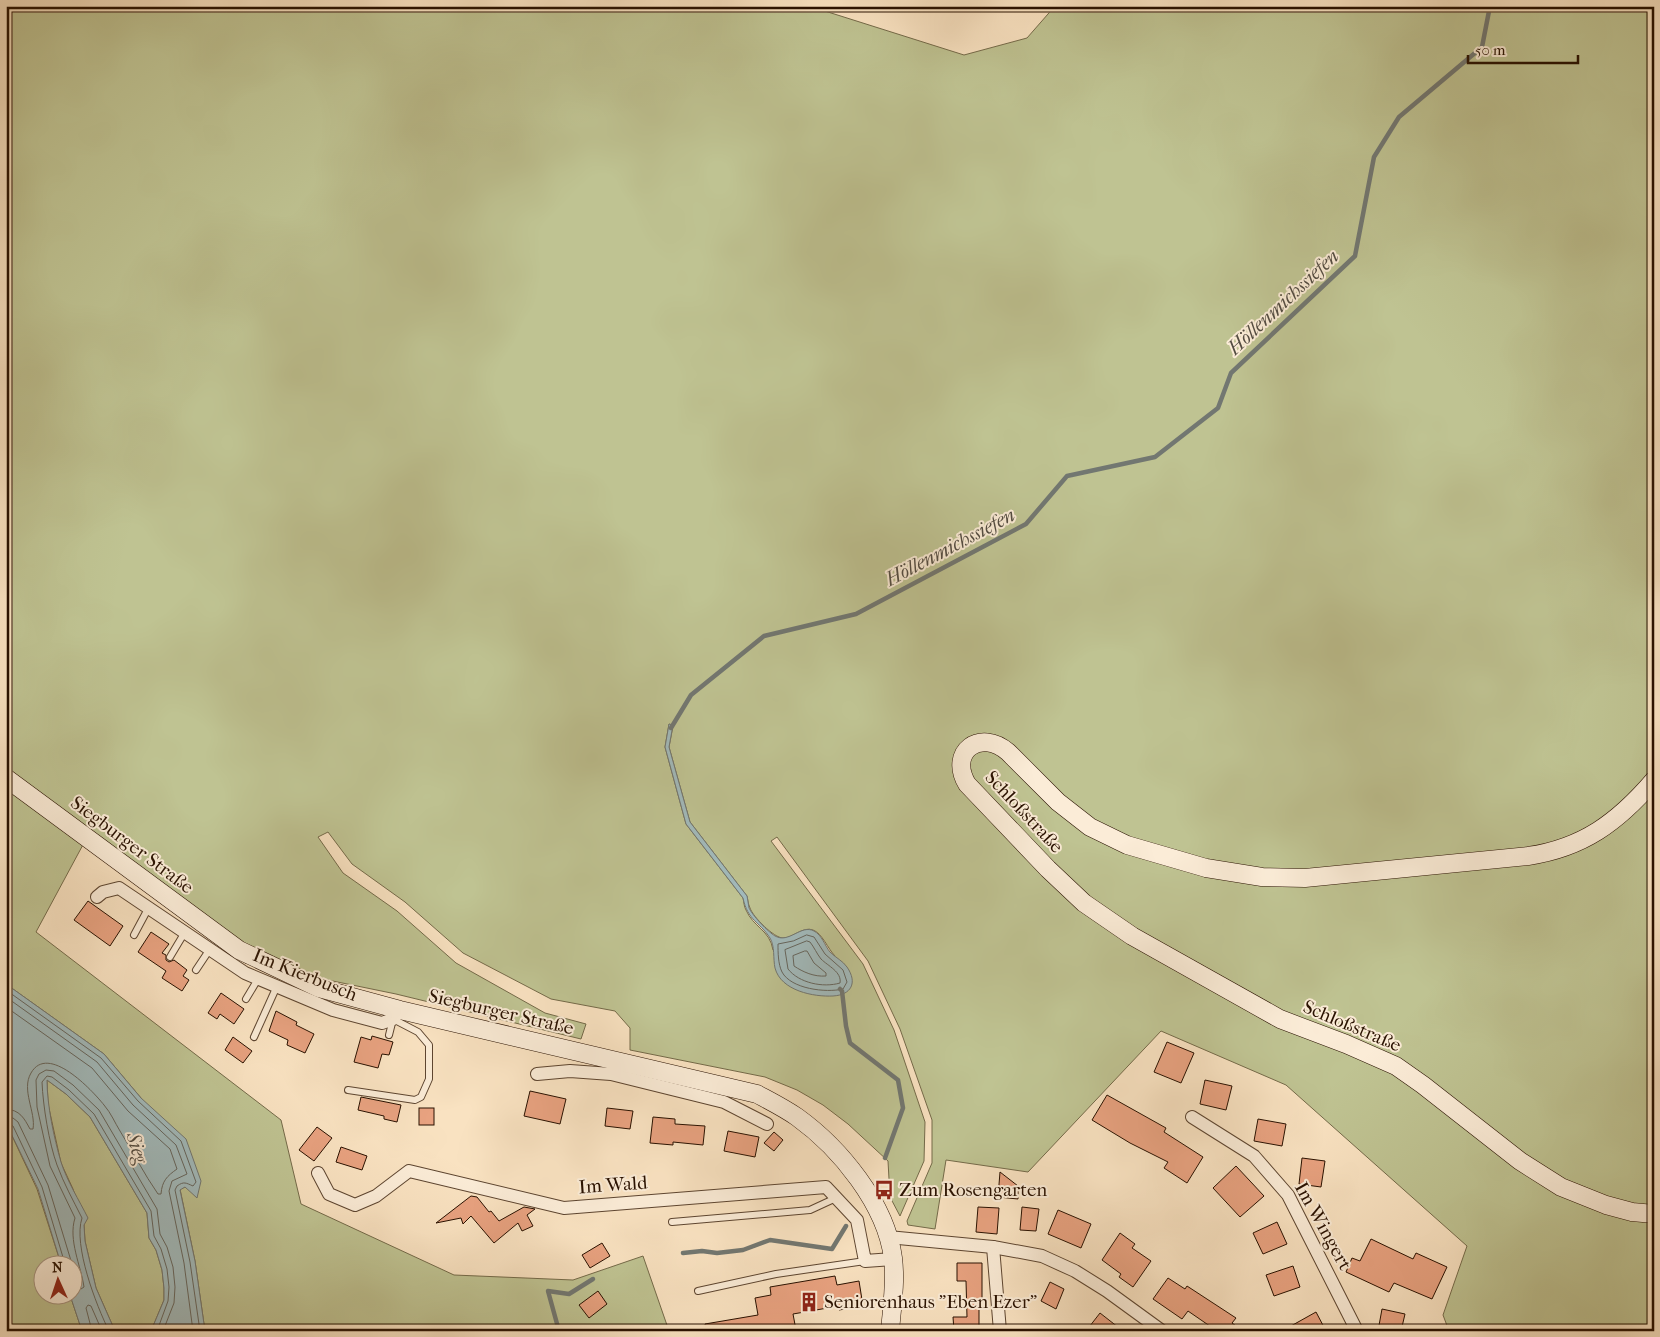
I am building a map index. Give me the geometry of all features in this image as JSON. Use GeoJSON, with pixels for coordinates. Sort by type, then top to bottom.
{"type":"FeatureCollection","features":[{"type":"Feature","properties":{"kind":"main road","name":"Schloßstraße"},"geometry":{"type":"LineString","coordinates":[[1654,780],[1617,818],[1582,841],[1557,851],[1528,856],[1338,876],[1289,878],[1247,875],[1206,868],[1146,851],[1113,839],[1090,828],[1068,811],[1008,752],[997,744],[986,741],[972,745],[965,752],[961,764],[963,775],[968,784],[1034,855],[1084,903],[1116,926],[1280,1019],[1346,1044],[1396,1066],[1423,1084],[1520,1161],[1561,1187],[1606,1205],[1632,1212],[1654,1214]]}},
{"type":"Feature","properties":{"kind":"main road","name":"Siegburger Straße"},"geometry":{"type":"LineString","coordinates":[[6,778],[239,950],[319,988],[396,1015],[603,1057],[758,1094],[797,1117],[837,1153],[869,1192],[888,1237],[893,1259],[890,1331]]}},
{"type":"Feature","properties":{"kind":"street","name":"Im Kierbusch"},"geometry":{"type":"LineString","coordinates":[[97,897],[102,892],[119,888],[245,974],[333,1010],[382,1023],[396,1015]]}},
{"type":"Feature","properties":{"kind":"street"},"geometry":{"type":"LineString","coordinates":[[603,1057],[611,1074]]}},
{"type":"Feature","properties":{"kind":"street"},"geometry":{"type":"LineString","coordinates":[[537,1074],[570,1071],[611,1074],[724,1102],[767,1124]]}},
{"type":"Feature","properties":{"kind":"street","name":"Im Wingert"},"geometry":{"type":"LineString","coordinates":[[1192,1118],[1254,1156],[1288,1195],[1357,1331]]}},
{"type":"Feature","properties":{"kind":"street","name":"Im Wald"},"geometry":{"type":"LineString","coordinates":[[318,1173],[329,1194],[355,1205],[376,1196],[409,1172],[564,1208],[826,1187],[858,1220],[865,1260]]}},
{"type":"Feature","properties":{"kind":"street"},"geometry":{"type":"LineString","coordinates":[[888,1237],[993,1246],[1042,1256],[1074,1271],[1107,1291],[1162,1331]]}},
{"type":"Feature","properties":{"kind":"street"},"geometry":{"type":"LineString","coordinates":[[993,1246],[1000,1331]]}},
{"type":"Feature","properties":{"kind":"street"},"geometry":{"type":"LineString","coordinates":[[865,1260],[893,1259]]}},
{"type":"Feature","properties":{"kind":"lane"},"geometry":{"type":"LineString","coordinates":[[134,935],[149,907]]}},
{"type":"Feature","properties":{"kind":"lane"},"geometry":{"type":"LineString","coordinates":[[170,957],[185,932]]}},
{"type":"Feature","properties":{"kind":"lane"},"geometry":{"type":"LineString","coordinates":[[196,970],[210,949]]}},
{"type":"Feature","properties":{"kind":"lane"},"geometry":{"type":"LineString","coordinates":[[246,999],[258,979]]}},
{"type":"Feature","properties":{"kind":"lane"},"geometry":{"type":"LineString","coordinates":[[254,1037],[277,986]]}},
{"type":"Feature","properties":{"kind":"lane"},"geometry":{"type":"LineString","coordinates":[[348,1090],[415,1100],[421,1097],[430,1079],[428,1046],[418,1032],[396,1015],[389,1035]]}},
{"type":"Feature","properties":{"kind":"lane"},"geometry":{"type":"LineString","coordinates":[[672,1222],[810,1210],[836,1198]]}},
{"type":"Feature","properties":{"kind":"lane"},"geometry":{"type":"LineString","coordinates":[[698,1291],[776,1274],[865,1260]]}},
{"type":"Feature","properties":{"kind":"green space"},"geometry":{"type":"Polygon","coordinates":[[[6,6],[809,6],[964,55],[1027,38],[1055,6],[1654,6],[1654,1331],[1449,1331],[1443,1315],[1467,1246],[1286,1085],[1161,1031],[1028,1172],[946,1160],[935,1229],[908,1225],[907,1221],[932,1163],[932,1120],[900,1029],[868,961],[777,837],[771,841],[863,964],[894,1030],[925,1122],[924,1161],[900,1216],[890,1197],[888,1161],[848,1124],[823,1105],[797,1090],[765,1077],[630,1050],[630,1028],[615,1011],[551,999],[463,953],[405,902],[352,864],[328,832],[318,837],[343,873],[397,911],[456,963],[545,1013],[586,1024],[581,1039],[396,994],[245,963],[6,773],[6,6]],[[669,724],[665,747],[686,824],[743,898],[749,916],[769,938],[773,950],[835,956],[819,934],[813,930],[809,929],[783,938],[779,937],[769,931],[752,912],[747,896],[690,822],[669,747],[673,726],[669,724]]]}},
{"type":"Feature","properties":{"kind":"green space"},"geometry":{"type":"Polygon","coordinates":[[[6,775],[85,841],[36,932],[281,1120],[301,1204],[454,1275],[573,1280],[643,1256],[669,1331],[205,1331],[195,1261],[180,1189],[185,1187],[141,1098],[104,1054],[6,984],[6,775]]]}},
{"type":"Feature","properties":{"kind":"green space"},"geometry":{"type":"Polygon","coordinates":[[[47,1080],[66,1094],[90,1117],[147,1213],[149,1238],[156,1250],[162,1270],[164,1288],[164,1300],[151,1331],[115,1331],[96,1288],[85,1241],[84,1225],[73,1189],[61,1163],[48,1104],[47,1080]]]}},
{"type":"Feature","properties":{"kind":"green space"},"geometry":{"type":"Polygon","coordinates":[[[6,1123],[37,1189],[58,1254],[32,1254],[32,1304],[73,1304],[82,1331],[6,1331],[6,1123]]]}},
{"type":"Feature","properties":{"kind":"water"},"geometry":{"type":"Polygon","coordinates":[[[669,724],[673,725],[669,747],[690,822],[747,896],[749,908],[768,931],[775,936],[785,938],[804,930],[814,931],[819,935],[830,952],[845,965],[850,973],[852,983],[848,991],[833,996],[808,994],[791,987],[778,976],[775,968],[772,941],[748,912],[743,898],[686,824],[665,747],[669,724]]]}},
{"type":"Feature","properties":{"kind":"water","name":"Sieg"},"geometry":{"type":"Polygon","coordinates":[[[6,984],[104,1054],[141,1098],[186,1139],[201,1181],[197,1198],[185,1187],[180,1190],[195,1261],[205,1331],[151,1331],[164,1300],[164,1288],[162,1270],[156,1250],[149,1238],[147,1213],[90,1117],[66,1094],[47,1080],[53,1132],[58,1153],[66,1176],[88,1218],[84,1225],[85,1241],[96,1288],[115,1331],[82,1331],[73,1304],[82,1304],[82,1254],[58,1254],[38,1189],[6,1123],[6,984]]]}},
{"type":"Feature","properties":{"kind":"building"},"geometry":{"type":"Polygon","coordinates":[[[88,901],[123,926],[110,946],[74,920],[88,901]]]}},
{"type":"Feature","properties":{"kind":"building"},"geometry":{"type":"Polygon","coordinates":[[[151,932],[169,944],[162,953],[166,955],[166,960],[169,962],[174,960],[187,970],[183,976],[189,980],[182,991],[162,978],[166,971],[138,952],[151,932]]]}},
{"type":"Feature","properties":{"kind":"building"},"geometry":{"type":"Polygon","coordinates":[[[221,993],[244,1009],[234,1024],[220,1014],[217,1019],[208,1013],[221,993]]]}},
{"type":"Feature","properties":{"kind":"building"},"geometry":{"type":"Polygon","coordinates":[[[276,1011],[297,1022],[296,1025],[314,1034],[305,1053],[287,1045],[288,1040],[269,1031],[276,1011]]]}},
{"type":"Feature","properties":{"kind":"building"},"geometry":{"type":"Polygon","coordinates":[[[372,1036],[393,1042],[389,1055],[382,1054],[378,1068],[354,1062],[361,1037],[371,1040],[372,1036]]]}},
{"type":"Feature","properties":{"kind":"building"},"geometry":{"type":"Polygon","coordinates":[[[233,1037],[252,1051],[243,1063],[225,1050],[233,1037]]]}},
{"type":"Feature","properties":{"kind":"building"},"geometry":{"type":"Polygon","coordinates":[[[1167,1042],[1194,1053],[1181,1083],[1154,1072],[1167,1042]]]}},
{"type":"Feature","properties":{"kind":"building"},"geometry":{"type":"Polygon","coordinates":[[[1205,1080],[1232,1086],[1226,1110],[1200,1104],[1205,1080]]]}},
{"type":"Feature","properties":{"kind":"building"},"geometry":{"type":"Polygon","coordinates":[[[530,1091],[566,1099],[560,1124],[524,1116],[530,1091]]]}},
{"type":"Feature","properties":{"kind":"building"},"geometry":{"type":"Polygon","coordinates":[[[1107,1095],[1166,1128],[1164,1132],[1203,1157],[1187,1183],[1164,1168],[1168,1162],[1130,1143],[1092,1120],[1107,1095]]]}},
{"type":"Feature","properties":{"kind":"building"},"geometry":{"type":"Polygon","coordinates":[[[361,1097],[401,1105],[397,1122],[384,1119],[384,1116],[358,1110],[361,1097]]]}},
{"type":"Feature","properties":{"kind":"building"},"geometry":{"type":"Polygon","coordinates":[[[419,1108],[434,1108],[434,1125],[419,1125],[419,1108]]]}},
{"type":"Feature","properties":{"kind":"building"},"geometry":{"type":"Polygon","coordinates":[[[607,1108],[633,1111],[630,1129],[605,1126],[607,1108]]]}},
{"type":"Feature","properties":{"kind":"building"},"geometry":{"type":"Polygon","coordinates":[[[653,1117],[675,1119],[675,1124],[705,1126],[703,1145],[673,1142],[673,1145],[650,1143],[653,1117]]]}},
{"type":"Feature","properties":{"kind":"building"},"geometry":{"type":"Polygon","coordinates":[[[1258,1119],[1286,1124],[1282,1146],[1254,1141],[1258,1119]]]}},
{"type":"Feature","properties":{"kind":"building"},"geometry":{"type":"Polygon","coordinates":[[[317,1127],[332,1138],[314,1161],[299,1150],[317,1127]]]}},
{"type":"Feature","properties":{"kind":"building"},"geometry":{"type":"Polygon","coordinates":[[[728,1131],[759,1137],[755,1157],[724,1151],[728,1131]]]}},
{"type":"Feature","properties":{"kind":"building"},"geometry":{"type":"Polygon","coordinates":[[[774,1132],[783,1140],[774,1151],[764,1143],[774,1132]]]}},
{"type":"Feature","properties":{"kind":"building"},"geometry":{"type":"Polygon","coordinates":[[[341,1147],[367,1156],[362,1170],[336,1162],[341,1147]]]}},
{"type":"Feature","properties":{"kind":"building"},"geometry":{"type":"Polygon","coordinates":[[[1302,1158],[1325,1161],[1321,1187],[1299,1184],[1302,1158]]]}},
{"type":"Feature","properties":{"kind":"building"},"geometry":{"type":"Polygon","coordinates":[[[1236,1166],[1264,1196],[1240,1217],[1213,1188],[1236,1166]]]}},
{"type":"Feature","properties":{"kind":"building"},"geometry":{"type":"Polygon","coordinates":[[[1000,1172],[1018,1186],[1018,1199],[998,1197],[1000,1172]]]}},
{"type":"Feature","properties":{"kind":"building"},"geometry":{"type":"Polygon","coordinates":[[[471,1196],[477,1197],[499,1221],[524,1207],[535,1209],[527,1215],[533,1226],[522,1231],[518,1223],[494,1243],[471,1216],[463,1224],[461,1218],[436,1223],[471,1196]]]}},
{"type":"Feature","properties":{"kind":"building"},"geometry":{"type":"Polygon","coordinates":[[[978,1207],[999,1208],[997,1234],[976,1232],[978,1207]]]}},
{"type":"Feature","properties":{"kind":"building"},"geometry":{"type":"Polygon","coordinates":[[[1022,1207],[1039,1209],[1036,1231],[1020,1230],[1022,1207]]]}},
{"type":"Feature","properties":{"kind":"building"},"geometry":{"type":"Polygon","coordinates":[[[1058,1210],[1091,1224],[1081,1248],[1048,1234],[1058,1210]]]}},
{"type":"Feature","properties":{"kind":"building"},"geometry":{"type":"Polygon","coordinates":[[[1277,1222],[1287,1244],[1263,1254],[1253,1233],[1277,1222]]]}},
{"type":"Feature","properties":{"kind":"building"},"geometry":{"type":"Polygon","coordinates":[[[1120,1233],[1135,1244],[1132,1248],[1151,1261],[1133,1287],[1119,1277],[1121,1274],[1102,1260],[1120,1233]]]}},
{"type":"Feature","properties":{"kind":"building"},"geometry":{"type":"Polygon","coordinates":[[[1371,1239],[1413,1259],[1416,1253],[1447,1267],[1432,1299],[1394,1283],[1389,1292],[1346,1272],[1352,1258],[1360,1261],[1371,1239]]]}},
{"type":"Feature","properties":{"kind":"building"},"geometry":{"type":"Polygon","coordinates":[[[602,1243],[610,1256],[590,1268],[582,1255],[602,1243]]]}},
{"type":"Feature","properties":{"kind":"building"},"geometry":{"type":"Polygon","coordinates":[[[957,1263],[982,1263],[982,1302],[979,1302],[979,1331],[954,1331],[953,1317],[967,1317],[966,1281],[957,1281],[957,1263]]]}},
{"type":"Feature","properties":{"kind":"building"},"geometry":{"type":"Polygon","coordinates":[[[1293,1266],[1300,1287],[1274,1296],[1266,1275],[1293,1266]]]}},
{"type":"Feature","properties":{"kind":"building","name":"Seniorenhaus \"Eben Ezer\""},"geometry":{"type":"Polygon","coordinates":[[[835,1276],[837,1285],[859,1281],[863,1306],[839,1310],[839,1306],[793,1314],[796,1330],[706,1331],[705,1324],[758,1315],[755,1298],[771,1295],[770,1287],[835,1276]]]}},
{"type":"Feature","properties":{"kind":"building"},"geometry":{"type":"Polygon","coordinates":[[[1168,1278],[1185,1289],[1187,1286],[1236,1318],[1232,1323],[1243,1331],[1217,1331],[1188,1311],[1182,1319],[1153,1299],[1168,1278]]]}},
{"type":"Feature","properties":{"kind":"building"},"geometry":{"type":"Polygon","coordinates":[[[1050,1282],[1064,1289],[1056,1309],[1041,1301],[1050,1282]]]}},
{"type":"Feature","properties":{"kind":"building"},"geometry":{"type":"Polygon","coordinates":[[[598,1291],[607,1304],[589,1318],[579,1305],[598,1291]]]}},
{"type":"Feature","properties":{"kind":"building"},"geometry":{"type":"Polygon","coordinates":[[[1382,1309],[1405,1314],[1401,1331],[1378,1331],[1382,1309]]]}},
{"type":"Feature","properties":{"kind":"building"},"geometry":{"type":"Polygon","coordinates":[[[1316,1312],[1326,1331],[1282,1331],[1316,1312]]]}},
{"type":"Feature","properties":{"kind":"building"},"geometry":{"type":"Polygon","coordinates":[[[1100,1313],[1123,1331],[1086,1331],[1100,1313]]]}},
{"type":"Feature","properties":{"kind":"waterway","name":"Höllenmichssiefen"},"geometry":{"type":"LineString","coordinates":[[671,728],[691,695],[764,636],[856,614],[1026,524],[1067,476],[1155,457],[1218,408],[1231,373],[1355,256],[1374,157],[1399,117],[1482,47],[1490,6]]}},
{"type":"Feature","properties":{"kind":"waterway","name":"Höllenmichssiefen"},"geometry":{"type":"LineString","coordinates":[[840,989],[842,991],[850,1043],[898,1080],[903,1108],[885,1158]]}},
{"type":"Feature","properties":{"kind":"waterway","name":"Höllenmichssiefen"},"geometry":{"type":"LineString","coordinates":[[683,1253],[702,1251],[717,1253],[743,1250],[770,1240],[832,1249],[846,1226]]}},
{"type":"Feature","properties":{"kind":"waterway","name":"Höllenmichssiefen"},"geometry":{"type":"LineString","coordinates":[[559,1331],[548,1291],[569,1294],[593,1279]]}},
{"type":"Feature","properties":{"kind":"place","name":"Zum Rosengarten"},"geometry":{"type":"Point","coordinates":[884,1190]}},
{"type":"Feature","properties":{"kind":"place","name":"Seniorenhaus \"Eben Ezer\""},"geometry":{"type":"Point","coordinates":[809,1302]}}]}
